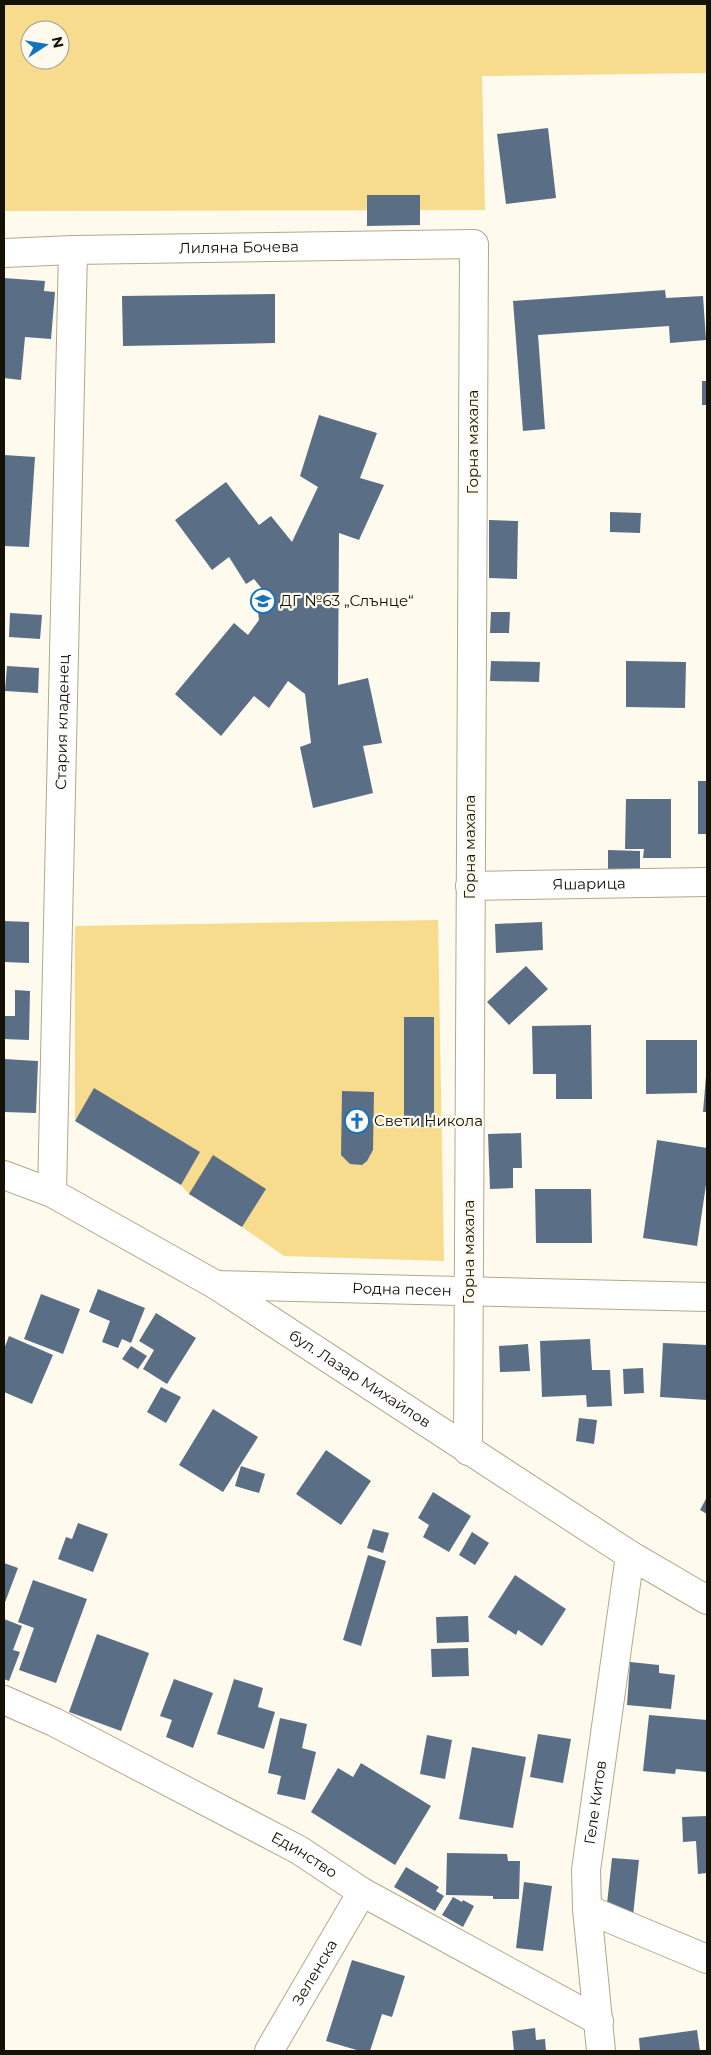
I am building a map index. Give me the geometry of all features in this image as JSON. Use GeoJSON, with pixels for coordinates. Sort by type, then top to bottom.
{"type":"FeatureCollection","features":[{"type":"Feature","properties":{"kind":"street","name":"Лиляна Бочева"},"geometry":{"type":"LineString","coordinates":[[4,253],[73,250],[474,244]]}},
{"type":"Feature","properties":{"kind":"street","name":"Горна махала"},"geometry":{"type":"LineString","coordinates":[[468,1451],[474,244]]}},
{"type":"Feature","properties":{"kind":"street","name":"Стария кладенец"},"geometry":{"type":"LineString","coordinates":[[52,1193],[73,250]]}},
{"type":"Feature","properties":{"kind":"street","name":"Яшарица"},"geometry":{"type":"LineString","coordinates":[[470,886],[707,882]]}},
{"type":"Feature","properties":{"kind":"street","name":"бул. Лазар Михайлов"},"geometry":{"type":"LineString","coordinates":[[4,1175],[52,1193],[216,1285],[630,1555],[707,1600]]}},
{"type":"Feature","properties":{"kind":"street","name":"Родна песен"},"geometry":{"type":"LineString","coordinates":[[216,1285],[707,1297]]}},
{"type":"Feature","properties":{"kind":"street","name":"Геле Китов"},"geometry":{"type":"LineString","coordinates":[[601,2051],[587,1910],[586,1870],[630,1555]]}},
{"type":"Feature","properties":{"kind":"street","name":"Единство"},"geometry":{"type":"LineString","coordinates":[[4,1700],[54,1722],[299,1850],[362,1892],[598,2021]]}},
{"type":"Feature","properties":{"kind":"street","name":"Зеленска"},"geometry":{"type":"LineString","coordinates":[[269,2051],[362,1892]]}},
{"type":"Feature","properties":{"kind":"street"},"geometry":{"type":"LineString","coordinates":[[587,1910],[707,1959]]}},
{"type":"Feature","properties":{"kind":"shaded area"},"geometry":{"type":"Polygon","coordinates":[[[4,4],[707,4],[707,73],[482,76],[485,210],[4,211],[4,4]]]}},
{"type":"Feature","properties":{"kind":"shaded area"},"geometry":{"type":"Polygon","coordinates":[[[438,920],[444,1261],[284,1256],[189,1194],[181,1185],[75,1121],[75,926],[438,920]]]}},
{"type":"Feature","properties":{"kind":"building"},"geometry":{"type":"Polygon","coordinates":[[[548,128],[556,198],[506,204],[497,134],[548,128]]]}},
{"type":"Feature","properties":{"kind":"building"},"geometry":{"type":"Polygon","coordinates":[[[367,195],[420,195],[420,225],[367,226],[367,195]]]}},
{"type":"Feature","properties":{"kind":"building"},"geometry":{"type":"Polygon","coordinates":[[[4,278],[45,281],[44,291],[55,292],[51,339],[25,337],[21,380],[4,378],[4,278]]]}},
{"type":"Feature","properties":{"kind":"building"},"geometry":{"type":"Polygon","coordinates":[[[665,290],[666,298],[703,296],[706,340],[670,343],[669,326],[538,335],[545,429],[523,431],[513,301],[665,290]]]}},
{"type":"Feature","properties":{"kind":"building"},"geometry":{"type":"Polygon","coordinates":[[[275,294],[275,343],[123,346],[122,296],[275,294]]]}},
{"type":"Feature","properties":{"kind":"building"},"geometry":{"type":"Polygon","coordinates":[[[702,381],[707,381],[707,405],[702,405],[702,381]]]}},
{"type":"Feature","properties":{"kind":"building"},"geometry":{"type":"Polygon","coordinates":[[[319,415],[377,433],[360,478],[384,485],[359,540],[339,533],[338,685],[368,678],[382,743],[363,746],[373,793],[313,808],[300,747],[311,743],[305,694],[288,681],[269,708],[254,696],[221,736],[175,694],[234,623],[248,635],[259,620],[257,603],[262,589],[254,579],[246,584],[229,557],[212,570],[175,520],[226,482],[259,525],[271,516],[292,542],[318,487],[300,476],[319,415]]]}},
{"type":"Feature","properties":{"kind":"building"},"geometry":{"type":"Polygon","coordinates":[[[4,455],[35,457],[29,547],[4,546],[4,455]]]}},
{"type":"Feature","properties":{"kind":"building"},"geometry":{"type":"Polygon","coordinates":[[[610,512],[641,513],[640,533],[610,532],[610,512]]]}},
{"type":"Feature","properties":{"kind":"building"},"geometry":{"type":"Polygon","coordinates":[[[489,520],[518,521],[517,579],[489,578],[489,520]]]}},
{"type":"Feature","properties":{"kind":"building"},"geometry":{"type":"Polygon","coordinates":[[[491,612],[510,612],[509,633],[490,633],[491,612]]]}},
{"type":"Feature","properties":{"kind":"building"},"geometry":{"type":"Polygon","coordinates":[[[10,613],[42,615],[40,639],[9,637],[10,613]]]}},
{"type":"Feature","properties":{"kind":"building"},"geometry":{"type":"Polygon","coordinates":[[[491,661],[540,662],[539,682],[490,681],[491,661]]]}},
{"type":"Feature","properties":{"kind":"building"},"geometry":{"type":"Polygon","coordinates":[[[626,661],[686,662],[685,708],[626,707],[626,661]]]}},
{"type":"Feature","properties":{"kind":"building"},"geometry":{"type":"Polygon","coordinates":[[[7,666],[39,668],[38,693],[5,691],[7,666]]]}},
{"type":"Feature","properties":{"kind":"building"},"geometry":{"type":"Polygon","coordinates":[[[698,781],[707,781],[707,834],[698,834],[698,781]]]}},
{"type":"Feature","properties":{"kind":"building"},"geometry":{"type":"Polygon","coordinates":[[[626,799],[671,799],[671,858],[643,858],[644,849],[625,849],[626,799]]]}},
{"type":"Feature","properties":{"kind":"building"},"geometry":{"type":"Polygon","coordinates":[[[608,850],[640,851],[640,874],[608,874],[608,850]]]}},
{"type":"Feature","properties":{"kind":"building"},"geometry":{"type":"Polygon","coordinates":[[[4,921],[29,922],[29,963],[4,962],[4,921]]]}},
{"type":"Feature","properties":{"kind":"building"},"geometry":{"type":"Polygon","coordinates":[[[542,922],[543,950],[496,953],[495,924],[542,922]]]}},
{"type":"Feature","properties":{"kind":"building"},"geometry":{"type":"Polygon","coordinates":[[[526,966],[548,989],[509,1025],[487,1002],[526,966]]]}},
{"type":"Feature","properties":{"kind":"building"},"geometry":{"type":"Polygon","coordinates":[[[15,990],[30,991],[29,1040],[4,1039],[4,1016],[15,1016],[15,990]]]}},
{"type":"Feature","properties":{"kind":"building"},"geometry":{"type":"Polygon","coordinates":[[[404,1017],[434,1017],[434,1127],[404,1127],[404,1017]]]}},
{"type":"Feature","properties":{"kind":"building"},"geometry":{"type":"Polygon","coordinates":[[[591,1025],[592,1099],[556,1099],[556,1074],[533,1074],[532,1026],[591,1025]]]}},
{"type":"Feature","properties":{"kind":"building"},"geometry":{"type":"Polygon","coordinates":[[[646,1040],[697,1040],[697,1093],[646,1094],[646,1040]]]}},
{"type":"Feature","properties":{"kind":"building"},"geometry":{"type":"Polygon","coordinates":[[[4,1059],[38,1061],[36,1113],[4,1112],[4,1059]]]}},
{"type":"Feature","properties":{"kind":"building"},"geometry":{"type":"Polygon","coordinates":[[[706,1076],[707,1112],[703,1112],[706,1076]]]}},
{"type":"Feature","properties":{"kind":"building"},"geometry":{"type":"Polygon","coordinates":[[[94,1088],[200,1152],[181,1185],[75,1121],[94,1088]]]}},
{"type":"Feature","properties":{"kind":"building","name":"Свети Никола"},"geometry":{"type":"Polygon","coordinates":[[[342,1091],[374,1092],[373,1150],[367,1161],[362,1165],[350,1164],[341,1155],[342,1091]]]}},
{"type":"Feature","properties":{"kind":"building"},"geometry":{"type":"Polygon","coordinates":[[[521,1133],[522,1168],[513,1168],[513,1188],[490,1189],[488,1134],[521,1133]]]}},
{"type":"Feature","properties":{"kind":"building"},"geometry":{"type":"Polygon","coordinates":[[[657,1140],[707,1148],[707,1178],[697,1246],[643,1238],[657,1140]]]}},
{"type":"Feature","properties":{"kind":"building"},"geometry":{"type":"Polygon","coordinates":[[[213,1155],[266,1189],[242,1227],[189,1194],[213,1155]]]}},
{"type":"Feature","properties":{"kind":"building"},"geometry":{"type":"Polygon","coordinates":[[[535,1189],[591,1189],[592,1243],[536,1243],[535,1189]]]}},
{"type":"Feature","properties":{"kind":"building"},"geometry":{"type":"Polygon","coordinates":[[[98,1289],[145,1308],[131,1343],[122,1339],[118,1348],[102,1342],[110,1321],[89,1312],[98,1289]]]}},
{"type":"Feature","properties":{"kind":"building"},"geometry":{"type":"Polygon","coordinates":[[[41,1294],[80,1309],[63,1354],[24,1339],[41,1294]]]}},
{"type":"Feature","properties":{"kind":"building"},"geometry":{"type":"Polygon","coordinates":[[[156,1313],[196,1338],[167,1384],[143,1369],[154,1350],[139,1341],[156,1313]]]}},
{"type":"Feature","properties":{"kind":"building"},"geometry":{"type":"Polygon","coordinates":[[[9,1336],[53,1355],[32,1404],[4,1392],[4,1349],[9,1336]]]}},
{"type":"Feature","properties":{"kind":"building"},"geometry":{"type":"Polygon","coordinates":[[[590,1339],[592,1370],[610,1370],[612,1406],[587,1407],[586,1395],[542,1397],[540,1341],[590,1339]]]}},
{"type":"Feature","properties":{"kind":"building"},"geometry":{"type":"Polygon","coordinates":[[[663,1343],[707,1345],[707,1400],[660,1397],[663,1343]]]}},
{"type":"Feature","properties":{"kind":"building"},"geometry":{"type":"Polygon","coordinates":[[[528,1344],[530,1371],[500,1372],[499,1346],[528,1344]]]}},
{"type":"Feature","properties":{"kind":"building"},"geometry":{"type":"Polygon","coordinates":[[[131,1346],[147,1356],[138,1369],[122,1359],[131,1346]]]}},
{"type":"Feature","properties":{"kind":"building"},"geometry":{"type":"Polygon","coordinates":[[[643,1368],[644,1393],[624,1394],[623,1369],[643,1368]]]}},
{"type":"Feature","properties":{"kind":"building"},"geometry":{"type":"Polygon","coordinates":[[[161,1387],[181,1397],[166,1423],[147,1412],[161,1387]]]}},
{"type":"Feature","properties":{"kind":"building"},"geometry":{"type":"Polygon","coordinates":[[[213,1409],[258,1437],[223,1492],[179,1465],[213,1409]]]}},
{"type":"Feature","properties":{"kind":"building"},"geometry":{"type":"Polygon","coordinates":[[[579,1418],[597,1420],[594,1444],[576,1441],[579,1418]]]}},
{"type":"Feature","properties":{"kind":"building"},"geometry":{"type":"Polygon","coordinates":[[[326,1450],[371,1481],[341,1525],[296,1494],[326,1450]]]}},
{"type":"Feature","properties":{"kind":"building"},"geometry":{"type":"Polygon","coordinates":[[[241,1466],[265,1474],[259,1493],[235,1486],[241,1466]]]}},
{"type":"Feature","properties":{"kind":"building"},"geometry":{"type":"Polygon","coordinates":[[[433,1492],[471,1516],[449,1552],[423,1537],[429,1525],[418,1518],[433,1492]]]}},
{"type":"Feature","properties":{"kind":"building"},"geometry":{"type":"Polygon","coordinates":[[[707,1497],[707,1514],[700,1510],[707,1497]]]}},
{"type":"Feature","properties":{"kind":"building"},"geometry":{"type":"Polygon","coordinates":[[[78,1523],[108,1534],[93,1572],[58,1559],[66,1537],[72,1539],[78,1523]]]}},
{"type":"Feature","properties":{"kind":"building"},"geometry":{"type":"Polygon","coordinates":[[[373,1529],[389,1533],[383,1553],[367,1548],[373,1529]]]}},
{"type":"Feature","properties":{"kind":"building"},"geometry":{"type":"Polygon","coordinates":[[[472,1532],[489,1543],[475,1565],[459,1555],[472,1532]]]}},
{"type":"Feature","properties":{"kind":"building"},"geometry":{"type":"Polygon","coordinates":[[[368,1555],[386,1561],[361,1646],[343,1640],[368,1555]]]}},
{"type":"Feature","properties":{"kind":"building"},"geometry":{"type":"Polygon","coordinates":[[[4,1563],[18,1568],[4,1605],[4,1563]]]}},
{"type":"Feature","properties":{"kind":"building"},"geometry":{"type":"Polygon","coordinates":[[[515,1575],[566,1609],[542,1646],[518,1630],[516,1635],[488,1617],[515,1575]]]}},
{"type":"Feature","properties":{"kind":"building"},"geometry":{"type":"Polygon","coordinates":[[[33,1580],[87,1599],[56,1683],[19,1670],[34,1628],[18,1622],[33,1580]]]}},
{"type":"Feature","properties":{"kind":"building"},"geometry":{"type":"Polygon","coordinates":[[[468,1616],[469,1642],[437,1643],[436,1617],[468,1616]]]}},
{"type":"Feature","properties":{"kind":"building"},"geometry":{"type":"Polygon","coordinates":[[[4,1619],[22,1626],[13,1650],[20,1652],[9,1681],[4,1679],[4,1619]]]}},
{"type":"Feature","properties":{"kind":"building"},"geometry":{"type":"Polygon","coordinates":[[[97,1634],[149,1653],[121,1731],[69,1712],[97,1634]]]}},
{"type":"Feature","properties":{"kind":"building"},"geometry":{"type":"Polygon","coordinates":[[[468,1648],[469,1676],[432,1677],[431,1649],[468,1648]]]}},
{"type":"Feature","properties":{"kind":"building"},"geometry":{"type":"Polygon","coordinates":[[[630,1662],[659,1665],[659,1673],[675,1675],[671,1709],[627,1705],[630,1662]]]}},
{"type":"Feature","properties":{"kind":"building"},"geometry":{"type":"Polygon","coordinates":[[[174,1679],[213,1693],[193,1748],[166,1737],[172,1720],[160,1716],[174,1679]]]}},
{"type":"Feature","properties":{"kind":"building"},"geometry":{"type":"Polygon","coordinates":[[[234,1679],[263,1688],[258,1707],[275,1712],[264,1749],[217,1734],[234,1679]]]}},
{"type":"Feature","properties":{"kind":"building"},"geometry":{"type":"Polygon","coordinates":[[[649,1715],[707,1720],[707,1772],[676,1769],[675,1774],[643,1771],[649,1715]]]}},
{"type":"Feature","properties":{"kind":"building"},"geometry":{"type":"Polygon","coordinates":[[[280,1718],[307,1724],[302,1748],[316,1752],[305,1800],[277,1794],[281,1776],[268,1773],[280,1718]]]}},
{"type":"Feature","properties":{"kind":"building"},"geometry":{"type":"Polygon","coordinates":[[[538,1734],[571,1739],[563,1783],[530,1777],[538,1734]]]}},
{"type":"Feature","properties":{"kind":"building"},"geometry":{"type":"Polygon","coordinates":[[[427,1735],[452,1740],[445,1779],[420,1774],[427,1735]]]}},
{"type":"Feature","properties":{"kind":"building"},"geometry":{"type":"Polygon","coordinates":[[[472,1747],[526,1757],[513,1828],[459,1819],[472,1747]]]}},
{"type":"Feature","properties":{"kind":"building"},"geometry":{"type":"Polygon","coordinates":[[[361,1763],[431,1806],[395,1865],[311,1812],[338,1768],[353,1777],[361,1763]]]}},
{"type":"Feature","properties":{"kind":"building"},"geometry":{"type":"Polygon","coordinates":[[[707,1816],[707,1873],[698,1874],[696,1841],[683,1842],[682,1817],[707,1816]]]}},
{"type":"Feature","properties":{"kind":"building"},"geometry":{"type":"Polygon","coordinates":[[[447,1853],[507,1854],[508,1861],[520,1861],[519,1899],[493,1899],[493,1896],[446,1895],[447,1853]]]}},
{"type":"Feature","properties":{"kind":"building"},"geometry":{"type":"Polygon","coordinates":[[[612,1858],[639,1860],[633,1916],[606,1913],[612,1858]]]}},
{"type":"Feature","properties":{"kind":"building"},"geometry":{"type":"Polygon","coordinates":[[[406,1867],[439,1887],[436,1891],[444,1896],[435,1911],[394,1887],[406,1867]]]}},
{"type":"Feature","properties":{"kind":"building"},"geometry":{"type":"Polygon","coordinates":[[[524,1882],[552,1886],[543,1951],[516,1948],[524,1882]]]}},
{"type":"Feature","properties":{"kind":"building"},"geometry":{"type":"Polygon","coordinates":[[[453,1897],[474,1906],[463,1927],[442,1915],[453,1897]]]}},
{"type":"Feature","properties":{"kind":"building"},"geometry":{"type":"Polygon","coordinates":[[[352,1960],[405,1976],[392,2017],[382,2014],[370,2051],[360,2051],[326,2041],[352,1960]]]}},
{"type":"Feature","properties":{"kind":"building"},"geometry":{"type":"Polygon","coordinates":[[[535,2028],[536,2040],[545,2039],[546,2051],[514,2051],[512,2031],[535,2028]]]}},
{"type":"Feature","properties":{"kind":"building"},"geometry":{"type":"Polygon","coordinates":[[[697,2030],[700,2051],[640,2051],[639,2038],[697,2030]]]}},
{"type":"Feature","properties":{"kind":"place","name":"ДГ №63 „Слънце“"},"geometry":{"type":"Point","coordinates":[263,601]}},
{"type":"Feature","properties":{"kind":"place","name":"Свети Никола"},"geometry":{"type":"Point","coordinates":[357,1121]}}]}
